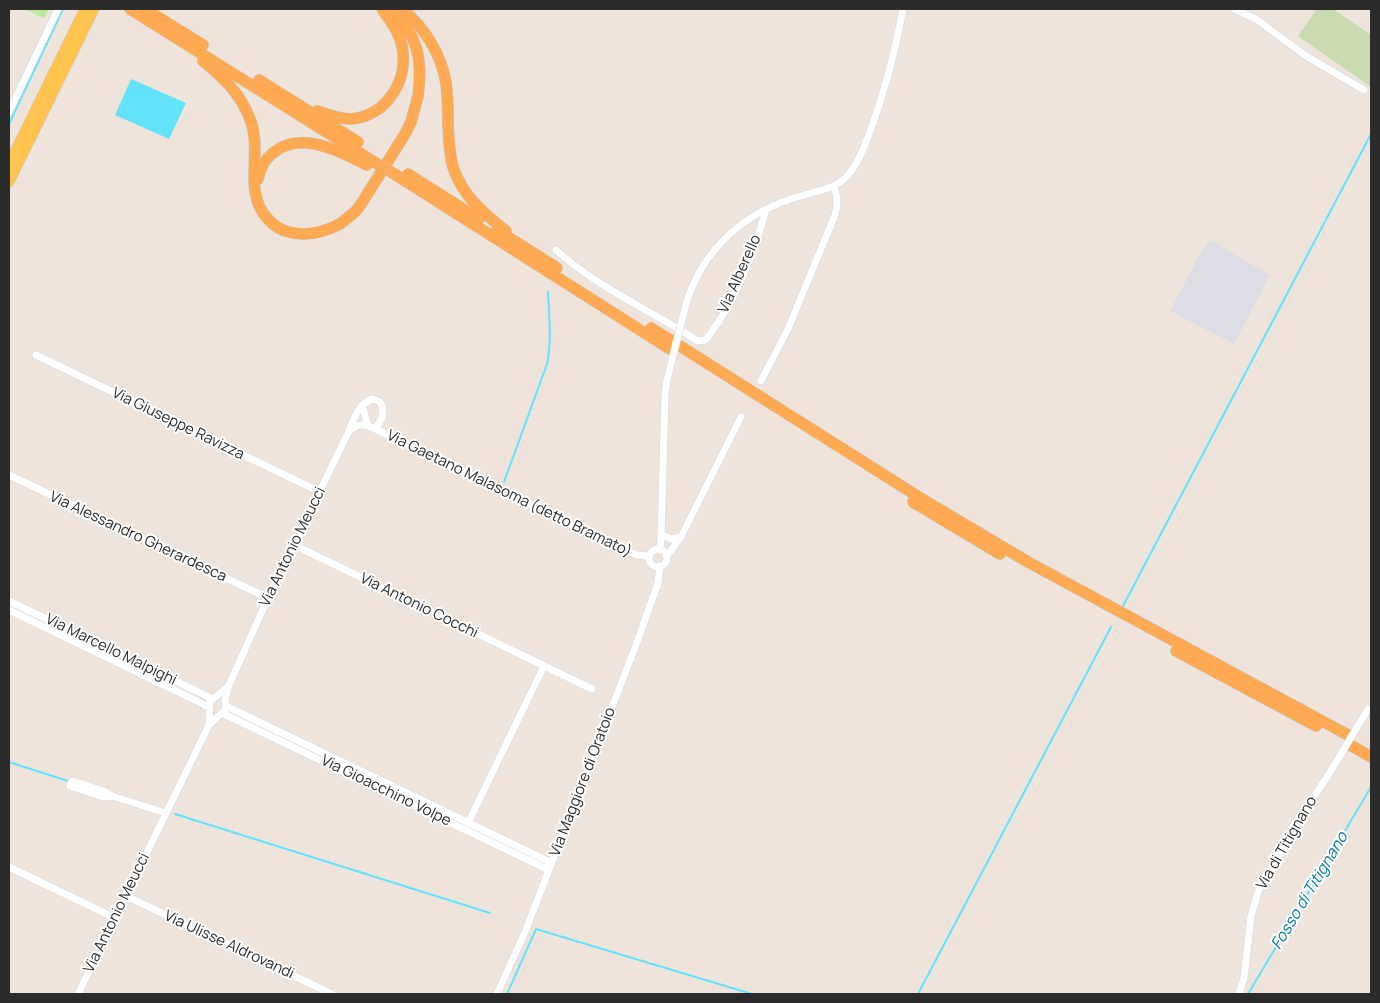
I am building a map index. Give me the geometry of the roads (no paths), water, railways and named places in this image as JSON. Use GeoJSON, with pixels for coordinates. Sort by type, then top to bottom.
{"type":"FeatureCollection","features":[{"type":"Feature","properties":{"kind":"highway"},"geometry":{"type":"LineString","coordinates":[[130,9],[286,96],[316,111],[342,118],[360,117],[376,110],[382,106],[398,86],[403,63],[402,45],[394,27],[382,9]]}},
{"type":"Feature","properties":{"kind":"highway"},"geometry":{"type":"LineString","coordinates":[[146,9],[176,34],[237,93],[252,123],[256,196],[261,210],[277,227],[285,231],[302,234],[317,233],[332,228],[353,214],[405,134],[416,108],[420,70],[418,50],[407,28],[391,9]]}},
{"type":"Feature","properties":{"kind":"highway"},"geometry":{"type":"LineString","coordinates":[[402,9],[427,35],[441,65],[446,90],[451,157],[460,183],[482,212],[532,252]]}},
{"type":"Feature","properties":{"kind":"highway"},"geometry":{"type":"LineString","coordinates":[[176,34],[384,167],[532,252],[931,513],[1024,568],[1350,740],[1371,748]]}},
{"type":"Feature","properties":{"kind":"highway"},"geometry":{"type":"LineString","coordinates":[[286,96],[403,180],[675,347]]}},
{"type":"Feature","properties":{"kind":"highway"},"geometry":{"type":"LineString","coordinates":[[256,196],[260,171],[266,159],[280,148],[295,143],[319,145],[384,167]]}},
{"type":"Feature","properties":{"kind":"highway"},"geometry":{"type":"LineString","coordinates":[[1350,740],[1371,757]]}},
{"type":"Feature","properties":{"kind":"main road"},"geometry":{"type":"LineString","coordinates":[[9,164],[85,9]]}},
{"type":"Feature","properties":{"kind":"main road"},"geometry":{"type":"LineString","coordinates":[[9,182],[94,9]]}},
{"type":"Feature","properties":{"kind":"street"},"geometry":{"type":"LineString","coordinates":[[9,112],[58,9]]}},
{"type":"Feature","properties":{"kind":"street"},"geometry":{"type":"LineString","coordinates":[[660,549],[667,380],[688,296],[694,282],[711,255],[734,230],[751,218],[782,202],[833,186],[853,170],[883,95],[903,9]]}},
{"type":"Feature","properties":{"kind":"street"},"geometry":{"type":"LineString","coordinates":[[1234,9],[1256,19],[1306,56],[1364,90]]}},
{"type":"Feature","properties":{"kind":"street"},"geometry":{"type":"LineString","coordinates":[[761,380],[792,321],[834,215],[837,196],[833,186]]}},
{"type":"Feature","properties":{"kind":"street","name":"Via Alberello"},"geometry":{"type":"LineString","coordinates":[[684,332],[698,341],[707,338],[716,325],[732,301],[739,285],[766,210]]}},
{"type":"Feature","properties":{"kind":"street"},"geometry":{"type":"LineString","coordinates":[[556,250],[570,263],[629,301],[675,327]]}},
{"type":"Feature","properties":{"kind":"street","name":"Via Giuseppe Ravizza"},"geometry":{"type":"LineString","coordinates":[[36,355],[320,492]]}},
{"type":"Feature","properties":{"kind":"street"},"geometry":{"type":"LineString","coordinates":[[371,399],[378,400],[382,404],[383,415],[381,421],[371,428],[362,405],[371,399]]}},
{"type":"Feature","properties":{"kind":"street","name":"Via Antonio Meucci"},"geometry":{"type":"LineString","coordinates":[[209,725],[210,702],[228,684],[353,420],[362,405]]}},
{"type":"Feature","properties":{"kind":"street","name":"Via Maggiore di Oratoio"},"geometry":{"type":"LineString","coordinates":[[497,994],[525,932],[652,601],[658,583],[660,566],[665,563],[666,554],[670,552],[681,537],[741,417]]}},
{"type":"Feature","properties":{"kind":"street"},"geometry":{"type":"LineString","coordinates":[[348,433],[357,426],[363,425],[371,428]]}},
{"type":"Feature","properties":{"kind":"street","name":"Via Gaetano Malasoma (detto Bramato)"},"geometry":{"type":"LineString","coordinates":[[371,428],[627,551],[637,555],[648,556]]}},
{"type":"Feature","properties":{"kind":"street","name":"Via Alessandro Gherardesca"},"geometry":{"type":"LineString","coordinates":[[9,475],[268,598]]}},
{"type":"Feature","properties":{"kind":"street"},"geometry":{"type":"LineString","coordinates":[[661,535],[671,539],[681,537]]}},
{"type":"Feature","properties":{"kind":"street","name":"Via Antonio Cocchi"},"geometry":{"type":"LineString","coordinates":[[294,545],[592,689]]}},
{"type":"Feature","properties":{"kind":"street"},"geometry":{"type":"LineString","coordinates":[[660,566],[652,565],[648,556],[654,549],[660,549],[666,554]]}},
{"type":"Feature","properties":{"kind":"street","name":"Via Marcello Malpighi"},"geometry":{"type":"LineString","coordinates":[[9,601],[214,699]]}},
{"type":"Feature","properties":{"kind":"street","name":"Via Marcello Malpighi"},"geometry":{"type":"LineString","coordinates":[[9,610],[197,700],[210,709]]}},
{"type":"Feature","properties":{"kind":"street"},"geometry":{"type":"LineString","coordinates":[[468,823],[544,666]]}},
{"type":"Feature","properties":{"kind":"street","name":"Via Antonio Meucci"},"geometry":{"type":"LineString","coordinates":[[78,994],[209,725],[225,711],[228,684]]}},
{"type":"Feature","properties":{"kind":"street"},"geometry":{"type":"LineString","coordinates":[[214,699],[220,698],[226,704]]}},
{"type":"Feature","properties":{"kind":"street","name":"Via Gioacchino Volpe"},"geometry":{"type":"LineString","coordinates":[[226,704],[552,863]]}},
{"type":"Feature","properties":{"kind":"street","name":"Via di Titignano"},"geometry":{"type":"LineString","coordinates":[[1239,994],[1244,978],[1251,916],[1259,889],[1298,820],[1370,707]]}},
{"type":"Feature","properties":{"kind":"street"},"geometry":{"type":"LineString","coordinates":[[210,709],[214,714],[221,714]]}},
{"type":"Feature","properties":{"kind":"street","name":"Via Gioacchino Volpe"},"geometry":{"type":"LineString","coordinates":[[221,714],[549,870]]}},
{"type":"Feature","properties":{"kind":"street"},"geometry":{"type":"LineString","coordinates":[[112,796],[103,797],[70,786],[72,781],[166,813]]}},
{"type":"Feature","properties":{"kind":"street"},"geometry":{"type":"LineString","coordinates":[[9,867],[115,918]]}},
{"type":"Feature","properties":{"kind":"street","name":"Via Ulisse Aldrovandi"},"geometry":{"type":"LineString","coordinates":[[126,896],[332,994]]}},
{"type":"Feature","properties":{"kind":"water"},"geometry":{"type":"Polygon","coordinates":[[[131,79],[186,103],[169,139],[115,115],[131,79]]]}},
{"type":"Feature","properties":{"kind":"waterway"},"geometry":{"type":"LineString","coordinates":[[9,124],[63,9]]}},
{"type":"Feature","properties":{"kind":"waterway"},"geometry":{"type":"LineString","coordinates":[[1123,606],[1371,134]]}},
{"type":"Feature","properties":{"kind":"waterway"},"geometry":{"type":"LineString","coordinates":[[504,482],[547,364],[550,337],[548,292]]}},
{"type":"Feature","properties":{"kind":"waterway"},"geometry":{"type":"LineString","coordinates":[[918,994],[1111,627]]}},
{"type":"Feature","properties":{"kind":"waterway"},"geometry":{"type":"LineString","coordinates":[[9,762],[68,781]]}},
{"type":"Feature","properties":{"kind":"waterway","name":"Fosso di Titignano"},"geometry":{"type":"LineString","coordinates":[[1248,994],[1371,787]]}},
{"type":"Feature","properties":{"kind":"waterway"},"geometry":{"type":"LineString","coordinates":[[175,814],[490,913]]}},
{"type":"Feature","properties":{"kind":"waterway"},"geometry":{"type":"LineString","coordinates":[[507,994],[536,929],[752,994]]}}]}
